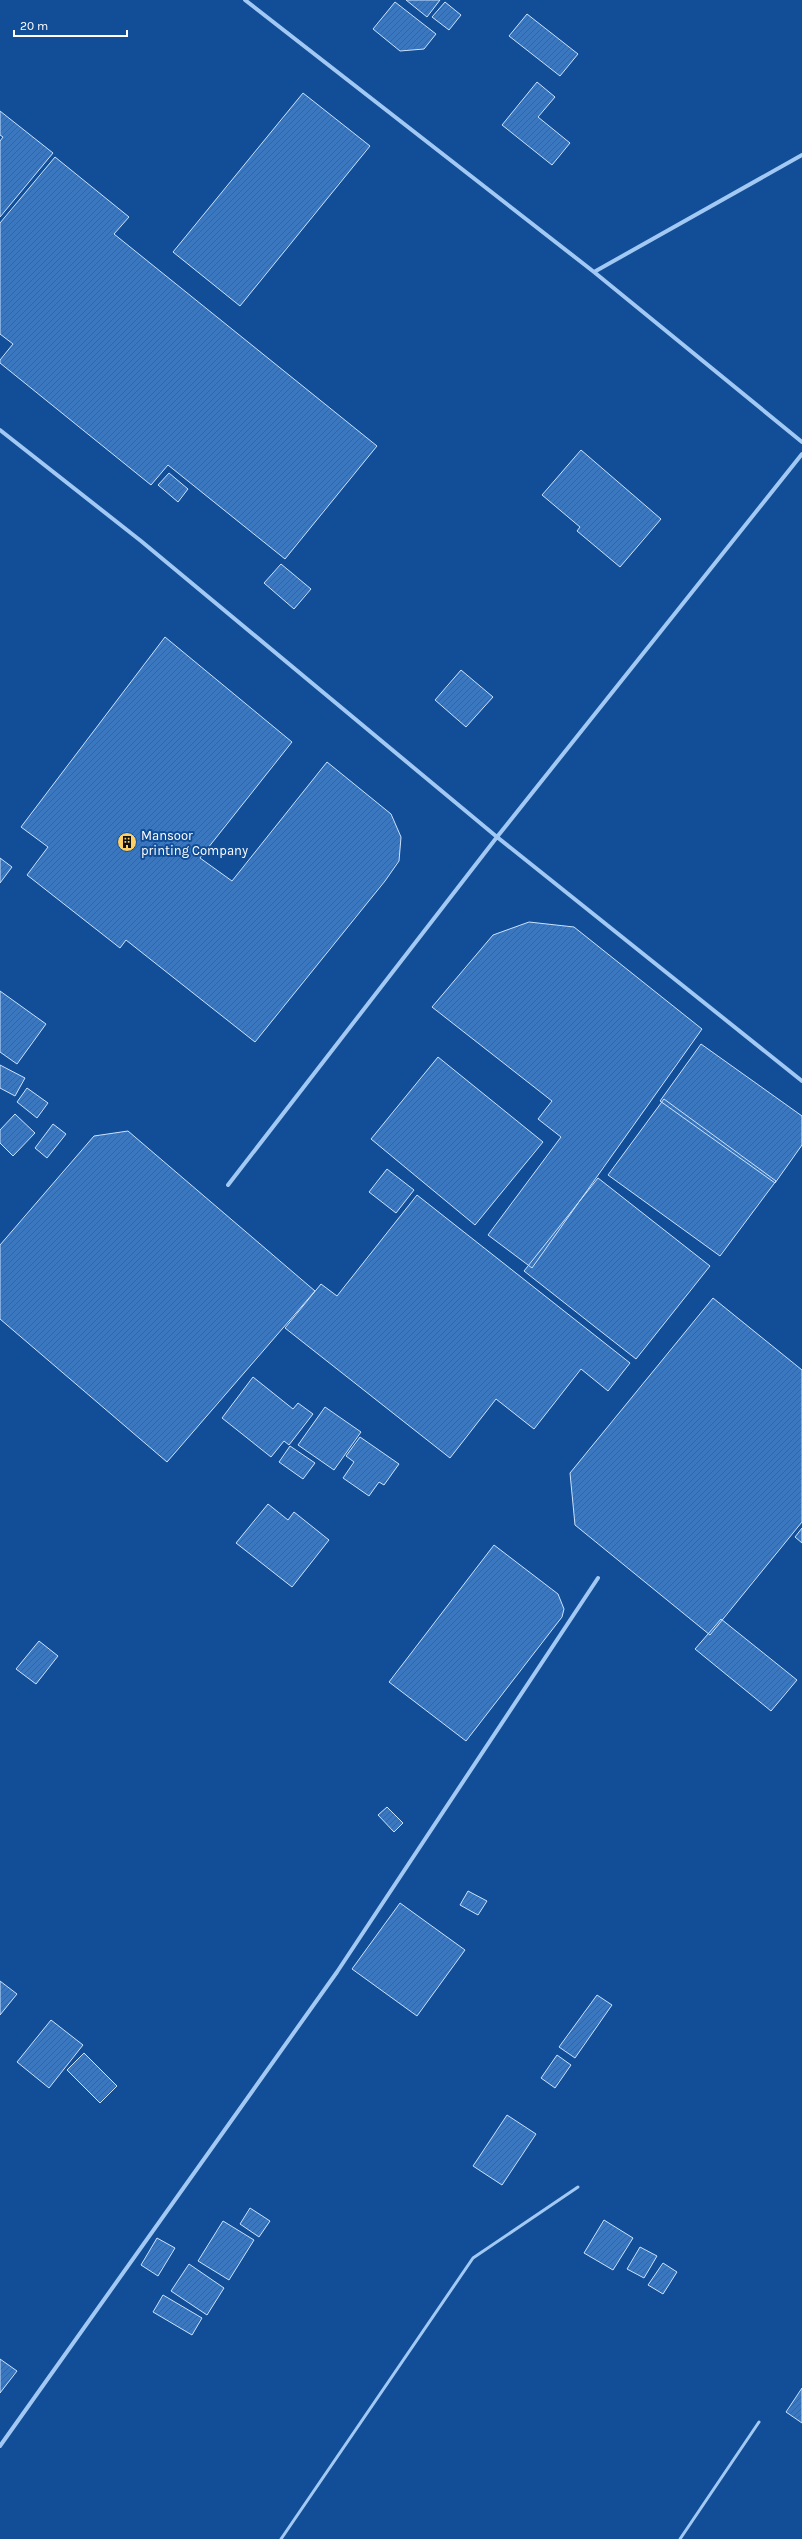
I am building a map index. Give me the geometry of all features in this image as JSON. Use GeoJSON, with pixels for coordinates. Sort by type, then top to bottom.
{"type":"FeatureCollection","features":[{"type":"Feature","properties":{"kind":"street"},"geometry":{"type":"LineString","coordinates":[[245,0],[594,272],[802,442]]}},
{"type":"Feature","properties":{"kind":"street"},"geometry":{"type":"LineString","coordinates":[[594,272],[802,155]]}},
{"type":"Feature","properties":{"kind":"street"},"geometry":{"type":"LineString","coordinates":[[0,430],[141,540],[497,837],[802,1081]]}},
{"type":"Feature","properties":{"kind":"street"},"geometry":{"type":"LineString","coordinates":[[228,1184],[497,837],[802,454]]}},
{"type":"Feature","properties":{"kind":"street"},"geometry":{"type":"LineString","coordinates":[[0,2446],[337,1972],[598,1578]]}},
{"type":"Feature","properties":{"kind":"lane"},"geometry":{"type":"LineString","coordinates":[[281,2539],[473,2258],[578,2188]]}},
{"type":"Feature","properties":{"kind":"lane"},"geometry":{"type":"LineString","coordinates":[[680,2539],[759,2422]]}},
{"type":"Feature","properties":{"kind":"building"},"geometry":{"type":"Polygon","coordinates":[[[406,0],[440,0],[427,17],[406,0]]]}},
{"type":"Feature","properties":{"kind":"building"},"geometry":{"type":"Polygon","coordinates":[[[395,2],[436,34],[424,49],[400,51],[373,29],[395,2]]]}},
{"type":"Feature","properties":{"kind":"building"},"geometry":{"type":"Polygon","coordinates":[[[445,2],[461,15],[449,30],[432,17],[445,2]]]}},
{"type":"Feature","properties":{"kind":"building"},"geometry":{"type":"Polygon","coordinates":[[[527,14],[578,54],[560,76],[509,36],[527,14]]]}},
{"type":"Feature","properties":{"kind":"building"},"geometry":{"type":"Polygon","coordinates":[[[537,82],[555,97],[538,117],[570,143],[552,165],[502,125],[537,82]]]}},
{"type":"Feature","properties":{"kind":"building"},"geometry":{"type":"Polygon","coordinates":[[[303,93],[370,146],[240,306],[173,252],[303,93]]]}},
{"type":"Feature","properties":{"kind":"building"},"geometry":{"type":"Polygon","coordinates":[[[0,111],[53,153],[0,217],[0,141],[3,137],[0,135],[0,111]]]}},
{"type":"Feature","properties":{"kind":"building"},"geometry":{"type":"Polygon","coordinates":[[[55,157],[129,217],[114,234],[377,446],[285,559],[168,465],[151,485],[0,363],[0,360],[13,344],[0,334],[0,223],[55,157]]]}},
{"type":"Feature","properties":{"kind":"building"},"geometry":{"type":"Polygon","coordinates":[[[581,450],[661,519],[620,567],[577,531],[580,527],[542,495],[581,450]]]}},
{"type":"Feature","properties":{"kind":"building"},"geometry":{"type":"Polygon","coordinates":[[[169,473],[188,489],[178,502],[158,485],[169,473]]]}},
{"type":"Feature","properties":{"kind":"building"},"geometry":{"type":"Polygon","coordinates":[[[281,564],[311,589],[294,609],[264,583],[281,564]]]}},
{"type":"Feature","properties":{"kind":"building","name":"Mansoor printing Company"},"geometry":{"type":"Polygon","coordinates":[[[165,637],[292,742],[200,858],[232,881],[327,762],[391,814],[401,837],[399,861],[385,881],[255,1042],[126,940],[120,948],[27,875],[48,847],[21,827],[165,637]]]}},
{"type":"Feature","properties":{"kind":"building"},"geometry":{"type":"Polygon","coordinates":[[[461,670],[493,697],[466,727],[435,700],[461,670]]]}},
{"type":"Feature","properties":{"kind":"building"},"geometry":{"type":"Polygon","coordinates":[[[0,858],[12,867],[0,883],[0,858]]]}},
{"type":"Feature","properties":{"kind":"building"},"geometry":{"type":"Polygon","coordinates":[[[529,922],[574,927],[702,1029],[532,1268],[488,1235],[561,1137],[538,1119],[552,1101],[432,1007],[493,935],[529,922]]]}},
{"type":"Feature","properties":{"kind":"building"},"geometry":{"type":"Polygon","coordinates":[[[0,991],[46,1024],[17,1064],[0,1052],[0,991]]]}},
{"type":"Feature","properties":{"kind":"building"},"geometry":{"type":"Polygon","coordinates":[[[701,1044],[802,1116],[802,1145],[775,1183],[660,1101],[701,1044]]]}},
{"type":"Feature","properties":{"kind":"building"},"geometry":{"type":"Polygon","coordinates":[[[438,1057],[543,1142],[475,1225],[371,1139],[438,1057]]]}},
{"type":"Feature","properties":{"kind":"building"},"geometry":{"type":"Polygon","coordinates":[[[0,1065],[25,1078],[15,1096],[0,1088],[0,1065]]]}},
{"type":"Feature","properties":{"kind":"building"},"geometry":{"type":"Polygon","coordinates":[[[27,1088],[48,1103],[37,1118],[17,1102],[27,1088]]]}},
{"type":"Feature","properties":{"kind":"building"},"geometry":{"type":"Polygon","coordinates":[[[664,1099],[776,1181],[720,1256],[608,1175],[664,1099]]]}},
{"type":"Feature","properties":{"kind":"building"},"geometry":{"type":"Polygon","coordinates":[[[15,1114],[35,1133],[13,1156],[0,1143],[0,1130],[15,1114]]]}},
{"type":"Feature","properties":{"kind":"building"},"geometry":{"type":"Polygon","coordinates":[[[53,1124],[66,1134],[47,1158],[35,1148],[53,1124]]]}},
{"type":"Feature","properties":{"kind":"building"},"geometry":{"type":"Polygon","coordinates":[[[128,1131],[315,1291],[167,1462],[0,1319],[0,1245],[94,1136],[128,1131]]]}},
{"type":"Feature","properties":{"kind":"building"},"geometry":{"type":"Polygon","coordinates":[[[387,1169],[414,1190],[396,1213],[369,1192],[387,1169]]]}},
{"type":"Feature","properties":{"kind":"building"},"geometry":{"type":"Polygon","coordinates":[[[598,1178],[710,1266],[636,1359],[524,1271],[598,1178]]]}},
{"type":"Feature","properties":{"kind":"building"},"geometry":{"type":"Polygon","coordinates":[[[417,1195],[630,1363],[608,1391],[581,1369],[534,1429],[496,1399],[450,1458],[285,1328],[321,1284],[337,1296],[417,1195]]]}},
{"type":"Feature","properties":{"kind":"building"},"geometry":{"type":"Polygon","coordinates":[[[713,1298],[802,1370],[802,1522],[710,1635],[575,1525],[570,1473],[713,1298]]]}},
{"type":"Feature","properties":{"kind":"building"},"geometry":{"type":"Polygon","coordinates":[[[253,1377],[293,1409],[298,1403],[313,1414],[289,1445],[284,1441],[271,1457],[222,1418],[253,1377]]]}},
{"type":"Feature","properties":{"kind":"building"},"geometry":{"type":"Polygon","coordinates":[[[325,1407],[361,1432],[334,1470],[298,1445],[325,1407]]]}},
{"type":"Feature","properties":{"kind":"building"},"geometry":{"type":"Polygon","coordinates":[[[360,1437],[399,1464],[384,1485],[379,1482],[369,1496],[343,1478],[354,1462],[346,1456],[360,1437]]]}},
{"type":"Feature","properties":{"kind":"building"},"geometry":{"type":"Polygon","coordinates":[[[290,1446],[315,1463],[303,1479],[279,1462],[290,1446]]]}},
{"type":"Feature","properties":{"kind":"building"},"geometry":{"type":"Polygon","coordinates":[[[268,1504],[288,1520],[294,1512],[329,1540],[292,1587],[236,1543],[268,1504]]]}},
{"type":"Feature","properties":{"kind":"building"},"geometry":{"type":"Polygon","coordinates":[[[802,1528],[802,1543],[795,1537],[802,1528]]]}},
{"type":"Feature","properties":{"kind":"building"},"geometry":{"type":"Polygon","coordinates":[[[494,1545],[558,1594],[564,1609],[562,1617],[466,1741],[389,1682],[494,1545]]]}},
{"type":"Feature","properties":{"kind":"building"},"geometry":{"type":"Polygon","coordinates":[[[721,1619],[797,1680],[771,1711],[695,1649],[721,1619]]]}},
{"type":"Feature","properties":{"kind":"building"},"geometry":{"type":"Polygon","coordinates":[[[39,1641],[58,1656],[36,1684],[16,1669],[39,1641]]]}},
{"type":"Feature","properties":{"kind":"building"},"geometry":{"type":"Polygon","coordinates":[[[387,1807],[403,1823],[394,1832],[378,1815],[387,1807]]]}},
{"type":"Feature","properties":{"kind":"building"},"geometry":{"type":"Polygon","coordinates":[[[468,1891],[487,1901],[478,1915],[460,1905],[468,1891]]]}},
{"type":"Feature","properties":{"kind":"building"},"geometry":{"type":"Polygon","coordinates":[[[400,1903],[465,1950],[417,2016],[352,1969],[400,1903]]]}},
{"type":"Feature","properties":{"kind":"building"},"geometry":{"type":"Polygon","coordinates":[[[0,1981],[17,1994],[0,2015],[0,1981]]]}},
{"type":"Feature","properties":{"kind":"building"},"geometry":{"type":"Polygon","coordinates":[[[597,1995],[612,2005],[575,2058],[559,2047],[597,1995]]]}},
{"type":"Feature","properties":{"kind":"building"},"geometry":{"type":"Polygon","coordinates":[[[51,2020],[83,2045],[49,2088],[17,2062],[51,2020]]]}},
{"type":"Feature","properties":{"kind":"building"},"geometry":{"type":"Polygon","coordinates":[[[84,2053],[117,2086],[100,2103],[67,2070],[84,2053]]]}},
{"type":"Feature","properties":{"kind":"building"},"geometry":{"type":"Polygon","coordinates":[[[557,2055],[571,2065],[555,2088],[541,2078],[557,2055]]]}},
{"type":"Feature","properties":{"kind":"building"},"geometry":{"type":"Polygon","coordinates":[[[507,2115],[536,2134],[502,2185],[473,2166],[507,2115]]]}},
{"type":"Feature","properties":{"kind":"building"},"geometry":{"type":"Polygon","coordinates":[[[250,2208],[270,2221],[259,2237],[240,2224],[250,2208]]]}},
{"type":"Feature","properties":{"kind":"building"},"geometry":{"type":"Polygon","coordinates":[[[604,2220],[633,2238],[613,2270],[584,2253],[604,2220]]]}},
{"type":"Feature","properties":{"kind":"building"},"geometry":{"type":"Polygon","coordinates":[[[223,2221],[254,2240],[229,2280],[198,2261],[223,2221]]]}},
{"type":"Feature","properties":{"kind":"building"},"geometry":{"type":"Polygon","coordinates":[[[157,2238],[175,2248],[158,2276],[141,2265],[157,2238]]]}},
{"type":"Feature","properties":{"kind":"building"},"geometry":{"type":"Polygon","coordinates":[[[640,2247],[657,2256],[644,2278],[627,2269],[640,2247]]]}},
{"type":"Feature","properties":{"kind":"building"},"geometry":{"type":"Polygon","coordinates":[[[663,2263],[677,2272],[663,2294],[648,2285],[663,2263]]]}},
{"type":"Feature","properties":{"kind":"building"},"geometry":{"type":"Polygon","coordinates":[[[189,2264],[224,2288],[207,2315],[171,2291],[189,2264]]]}},
{"type":"Feature","properties":{"kind":"building"},"geometry":{"type":"Polygon","coordinates":[[[163,2295],[202,2318],[192,2335],[153,2312],[163,2295]]]}},
{"type":"Feature","properties":{"kind":"building"},"geometry":{"type":"Polygon","coordinates":[[[0,2359],[17,2371],[0,2393],[0,2359]]]}},
{"type":"Feature","properties":{"kind":"building"},"geometry":{"type":"Polygon","coordinates":[[[802,2388],[802,2423],[786,2412],[802,2388]]]}},
{"type":"Feature","properties":{"kind":"place","name":"Mansoor printing Company"},"geometry":{"type":"Point","coordinates":[127,842]}}]}
